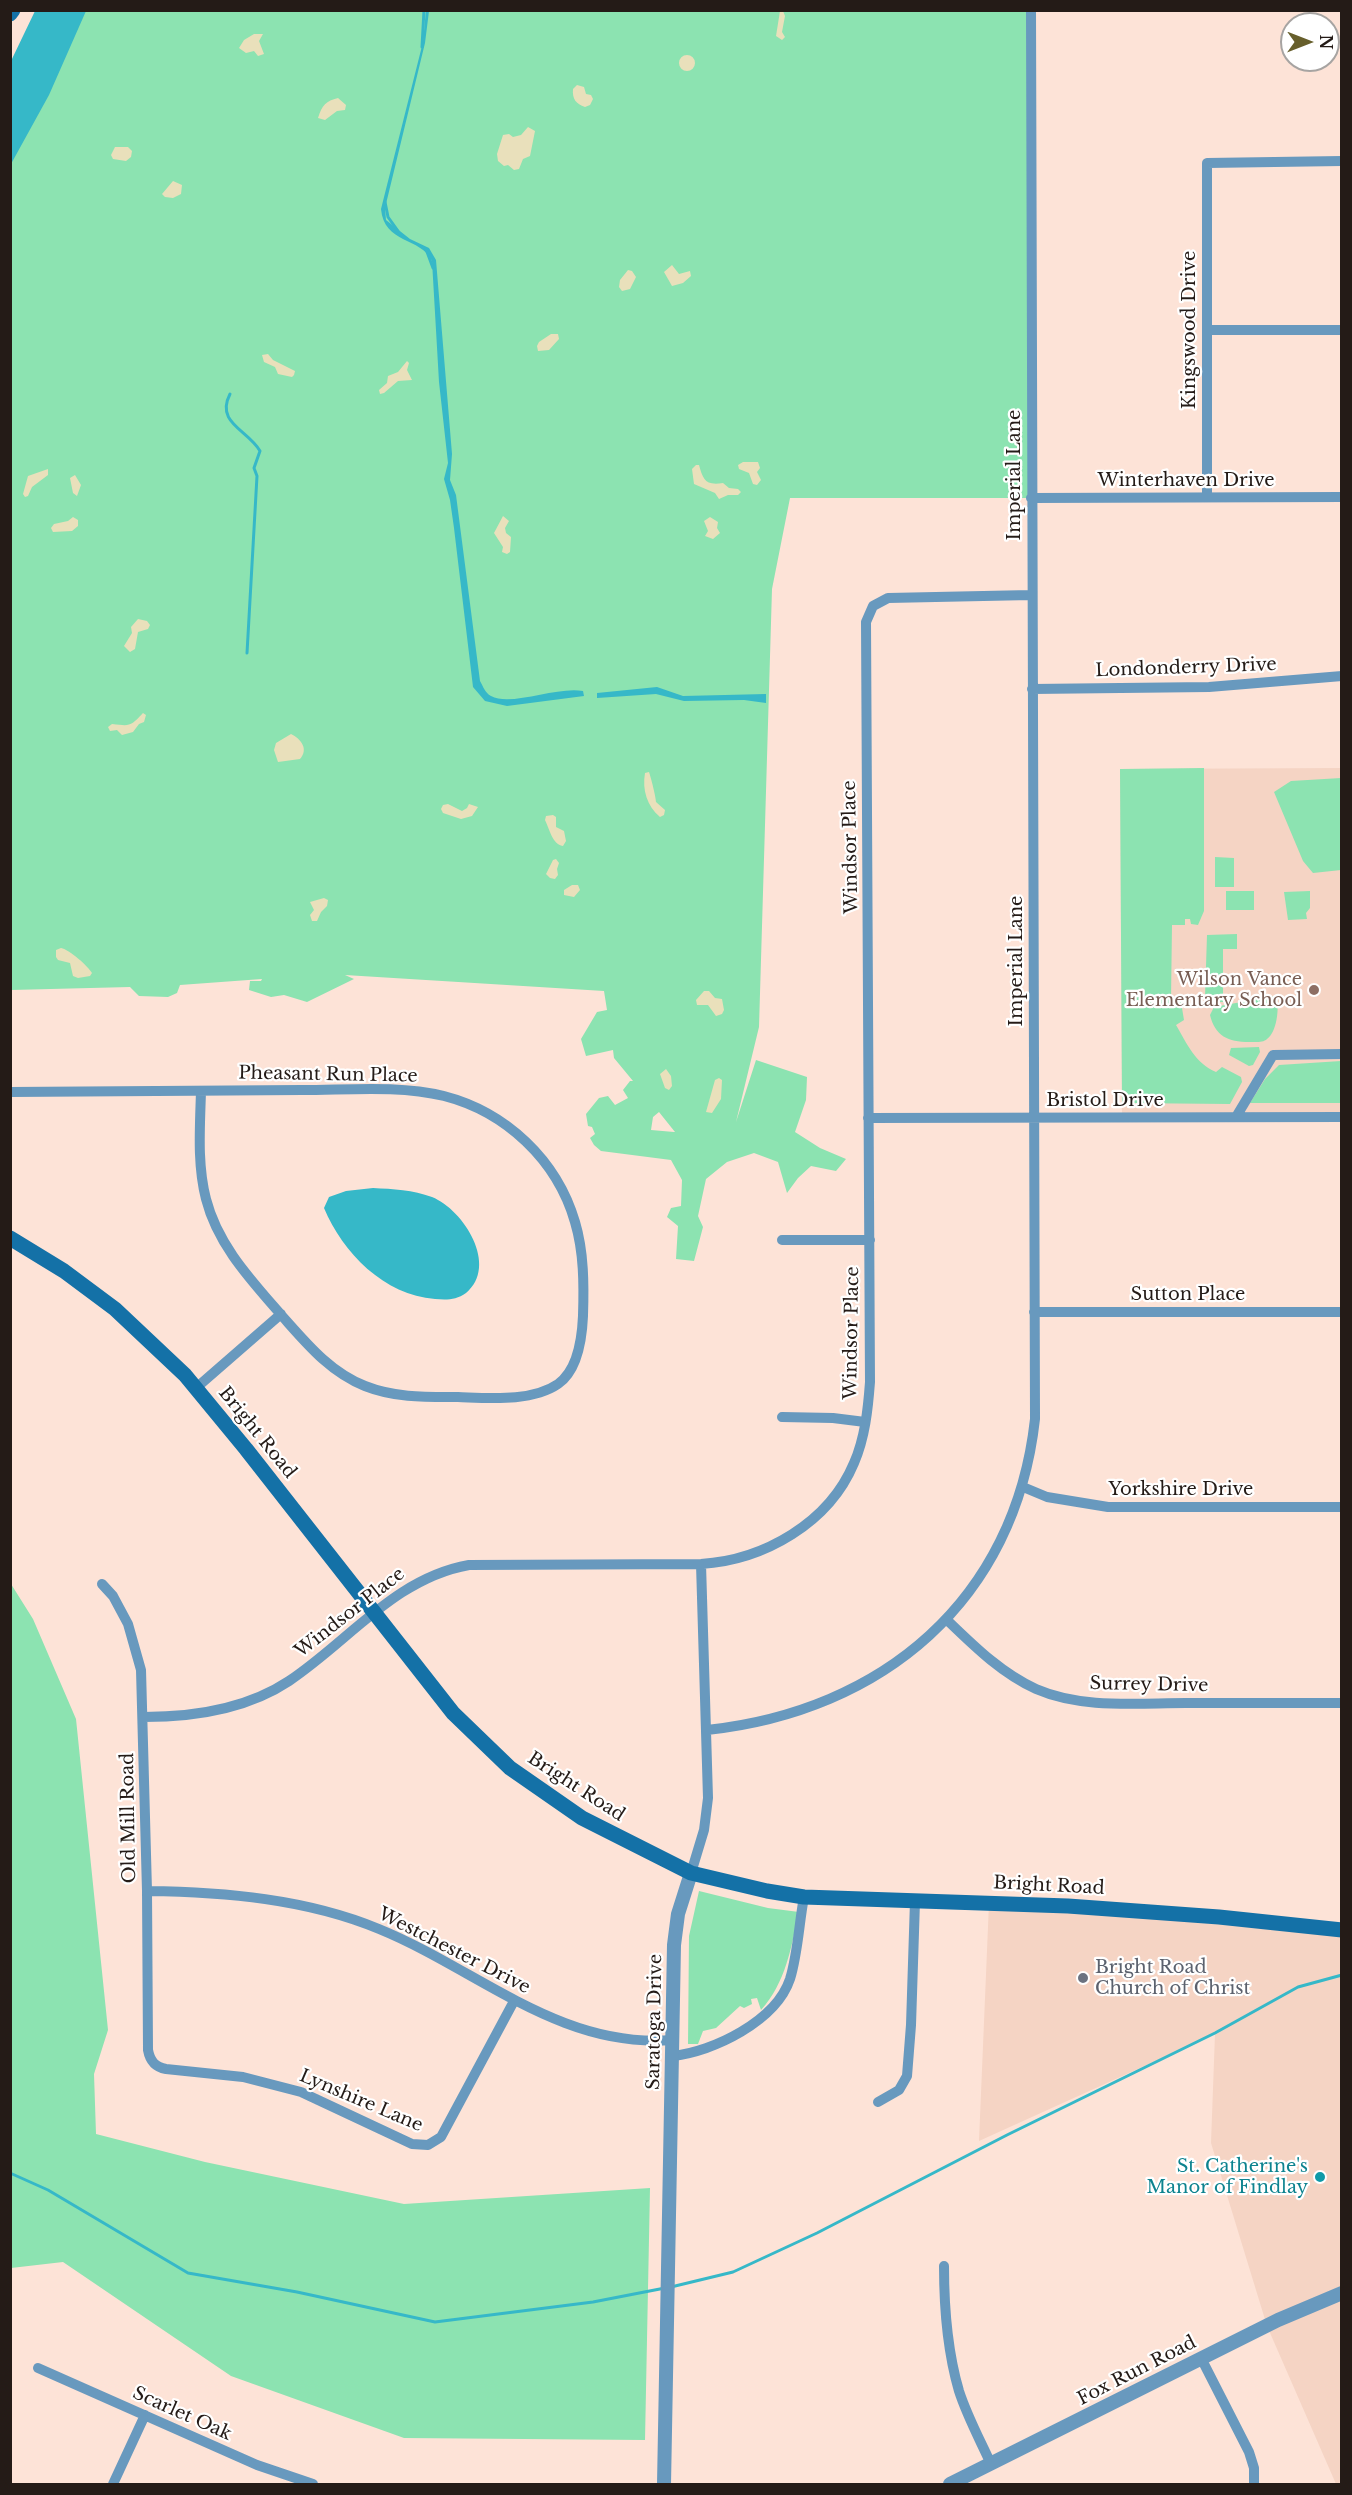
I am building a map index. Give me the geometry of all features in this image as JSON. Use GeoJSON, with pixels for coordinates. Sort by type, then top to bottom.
{"type":"FeatureCollection","features":[{"type":"Feature","properties":{"kind":"main road","name":"Bright Road"},"geometry":{"type":"LineString","coordinates":[[10,1238],[64,1271],[115,1309],[163,1352],[196,1388],[453,1713],[510,1768],[582,1818],[691,1873],[767,1891],[804,1897],[1080,1906],[1341,1930]]}},
{"type":"Feature","properties":{"kind":"street","name":"Imperial Lane"},"geometry":{"type":"LineString","coordinates":[[707,1730],[765,1721],[832,1700],[857,1688],[899,1662],[946,1619],[965,1596],[991,1556],[1023,1487],[1031,1456],[1035,1419],[1030,10]]}},
{"type":"Feature","properties":{"kind":"street","name":"Kingswood Drive"},"geometry":{"type":"LineString","coordinates":[[1208,497],[1207,163],[1341,161]]}},
{"type":"Feature","properties":{"kind":"street"},"geometry":{"type":"LineString","coordinates":[[1207,330],[1341,330]]}},
{"type":"Feature","properties":{"kind":"street","name":"Winterhaven Drive"},"geometry":{"type":"LineString","coordinates":[[1031,498],[1341,497]]}},
{"type":"Feature","properties":{"kind":"street","name":"Windsor Place"},"geometry":{"type":"LineString","coordinates":[[144,1718],[200,1714],[231,1707],[261,1696],[289,1681],[392,1598],[429,1576],[469,1565],[701,1564],[729,1561],[760,1552],[787,1538],[813,1519],[839,1490],[848,1477],[860,1449],[870,1382],[865,650],[868,614],[873,606],[888,598],[1032,595]]}},
{"type":"Feature","properties":{"kind":"street","name":"Londonderry Drive"},"geometry":{"type":"LineString","coordinates":[[1032,689],[1209,687],[1341,676]]}},
{"type":"Feature","properties":{"kind":"street"},"geometry":{"type":"LineString","coordinates":[[1236,1117],[1273,1055],[1341,1054]]}},
{"type":"Feature","properties":{"kind":"street","name":"Pheasant Run Place"},"geometry":{"type":"LineString","coordinates":[[10,1092],[201,1091],[400,1090],[447,1097],[490,1115],[528,1143],[552,1174],[570,1209],[582,1254],[584,1302],[581,1341],[571,1369],[563,1380],[543,1390],[503,1396],[400,1395],[377,1390],[348,1378],[323,1360],[234,1258],[211,1216],[201,1170],[201,1091]]}},
{"type":"Feature","properties":{"kind":"street","name":"Bristol Drive"},"geometry":{"type":"LineString","coordinates":[[868,1118],[1341,1117]]}},
{"type":"Feature","properties":{"kind":"street"},"geometry":{"type":"LineString","coordinates":[[782,1240],[870,1240]]}},
{"type":"Feature","properties":{"kind":"street","name":"Sutton Place"},"geometry":{"type":"LineString","coordinates":[[1034,1312],[1341,1312]]}},
{"type":"Feature","properties":{"kind":"street"},"geometry":{"type":"LineString","coordinates":[[196,1388],[281,1314]]}},
{"type":"Feature","properties":{"kind":"street"},"geometry":{"type":"LineString","coordinates":[[782,1417],[833,1418],[865,1422]]}},
{"type":"Feature","properties":{"kind":"street","name":"Yorkshire Drive"},"geometry":{"type":"LineString","coordinates":[[1023,1487],[1047,1497],[1108,1507],[1341,1507]]}},
{"type":"Feature","properties":{"kind":"street","name":"Saratoga Drive"},"geometry":{"type":"LineString","coordinates":[[664,2484],[676,1929],[706,1814],[707,1730],[701,1564]]}},
{"type":"Feature","properties":{"kind":"street","name":"Old Mill Road"},"geometry":{"type":"LineString","coordinates":[[102,1584],[121,1610],[134,1639],[141,1670],[144,1718],[148,2050],[152,2061]]}},
{"type":"Feature","properties":{"kind":"street","name":"Surrey Drive"},"geometry":{"type":"LineString","coordinates":[[946,1619],[982,1654],[1005,1671],[1036,1688],[1063,1697],[1110,1703],[1341,1702]]}},
{"type":"Feature","properties":{"kind":"street","name":"Westchester Drive"},"geometry":{"type":"LineString","coordinates":[[147,1891],[262,1899],[304,1907],[363,1923],[426,1951],[514,2001],[582,2030],[629,2039],[672,2040]]}},
{"type":"Feature","properties":{"kind":"street"},"geometry":{"type":"LineString","coordinates":[[672,2056],[707,2050],[757,2022],[775,2003],[790,1980],[804,1897]]}},
{"type":"Feature","properties":{"kind":"street"},"geometry":{"type":"LineString","coordinates":[[878,2102],[899,2090],[904,2084],[908,2069],[915,1901]]}},
{"type":"Feature","properties":{"kind":"street","name":"Lynshire Lane"},"geometry":{"type":"LineString","coordinates":[[152,2061],[160,2068],[243,2077],[301,2092],[412,2144],[428,2145],[441,2137],[514,2001]]}},
{"type":"Feature","properties":{"kind":"street"},"geometry":{"type":"LineString","coordinates":[[944,2266],[946,2330],[951,2361],[967,2413],[991,2464]]}},
{"type":"Feature","properties":{"kind":"street","name":"Fox Run Road"},"geometry":{"type":"LineString","coordinates":[[950,2484],[1278,2320],[1341,2293]]}},
{"type":"Feature","properties":{"kind":"street"},"geometry":{"type":"LineString","coordinates":[[1201,2358],[1250,2452],[1254,2468],[1254,2484]]}},
{"type":"Feature","properties":{"kind":"street","name":"Scarlet Oak"},"geometry":{"type":"LineString","coordinates":[[38,2368],[257,2465],[313,2484]]}},
{"type":"Feature","properties":{"kind":"street"},"geometry":{"type":"LineString","coordinates":[[113,2484],[145,2415]]}},
{"type":"Feature","properties":{"kind":"shaded area"},"geometry":{"type":"Polygon","coordinates":[[[1341,768],[1341,1117],[1122,1118],[1120,769],[1341,768]]]}},
{"type":"Feature","properties":{"kind":"shaded area"},"geometry":{"type":"Polygon","coordinates":[[[989,1903],[1341,1930],[1341,2484],[1336,2484],[1267,2326],[1211,2143],[1215,2034],[979,2141],[989,1903]]]}},
{"type":"Feature","properties":{"kind":"green space"},"geometry":{"type":"Polygon","coordinates":[[[57,11],[1031,11],[1031,498],[790,498],[772,589],[759,1027],[736,1122],[756,1060],[807,1077],[806,1100],[795,1132],[820,1148],[846,1159],[836,1171],[811,1166],[787,1193],[778,1162],[754,1153],[727,1162],[706,1179],[698,1216],[703,1227],[694,1261],[676,1259],[678,1226],[667,1217],[671,1208],[681,1206],[682,1180],[671,1160],[601,1151],[590,1138],[595,1134],[592,1127],[588,1126],[586,1114],[599,1098],[608,1096],[615,1105],[628,1098],[623,1090],[630,1081],[633,1081],[614,1058],[613,1050],[586,1056],[581,1039],[597,1012],[607,1010],[604,991],[345,975],[354,979],[307,1002],[284,995],[271,997],[249,990],[250,981],[261,981],[262,979],[180,985],[177,993],[168,997],[139,996],[130,987],[11,990],[10,126],[57,11]],[[659,1112],[653,1117],[651,1130],[675,1132],[659,1112]]]}},
{"type":"Feature","properties":{"kind":"green space"},"geometry":{"type":"Polygon","coordinates":[[[1204,768],[1204,911],[1198,925],[1191,924],[1190,919],[1185,919],[1185,925],[1172,925],[1171,999],[1181,1002],[1184,1020],[1176,1025],[1202,1064],[1216,1072],[1222,1067],[1241,1077],[1242,1082],[1230,1104],[1122,1103],[1120,769],[1204,768]]]}},
{"type":"Feature","properties":{"kind":"green space"},"geometry":{"type":"Polygon","coordinates":[[[1341,778],[1341,870],[1313,873],[1303,861],[1274,792],[1291,781],[1341,778]]]}},
{"type":"Feature","properties":{"kind":"green space"},"geometry":{"type":"Polygon","coordinates":[[[1215,857],[1234,858],[1234,887],[1215,887],[1215,857]]]}},
{"type":"Feature","properties":{"kind":"green space"},"geometry":{"type":"Polygon","coordinates":[[[1226,891],[1254,891],[1254,910],[1226,910],[1226,891]]]}},
{"type":"Feature","properties":{"kind":"green space"},"geometry":{"type":"Polygon","coordinates":[[[1310,891],[1310,908],[1306,913],[1307,919],[1288,920],[1284,892],[1310,891]]]}},
{"type":"Feature","properties":{"kind":"green space"},"geometry":{"type":"Polygon","coordinates":[[[1237,934],[1237,949],[1223,949],[1223,1002],[1210,1002],[1205,997],[1207,935],[1237,934]]]}},
{"type":"Feature","properties":{"kind":"green space"},"geometry":{"type":"Polygon","coordinates":[[[1274,996],[1278,1003],[1277,1020],[1270,1036],[1263,1041],[1242,1042],[1229,1039],[1219,1033],[1212,1022],[1210,1015],[1214,1007],[1274,996]]]}},
{"type":"Feature","properties":{"kind":"green space"},"geometry":{"type":"Polygon","coordinates":[[[1259,1047],[1260,1052],[1253,1065],[1249,1066],[1229,1055],[1231,1048],[1259,1047]]]}},
{"type":"Feature","properties":{"kind":"green space"},"geometry":{"type":"Polygon","coordinates":[[[1341,1061],[1341,1103],[1250,1103],[1265,1079],[1279,1065],[1341,1061]]]}},
{"type":"Feature","properties":{"kind":"green space"},"geometry":{"type":"Polygon","coordinates":[[[11,1584],[33,1619],[76,1719],[108,2030],[94,2074],[96,2134],[205,2162],[404,2204],[650,2188],[645,2440],[404,2438],[231,2376],[63,2262],[11,2268],[11,1584]]]}},
{"type":"Feature","properties":{"kind":"green space"},"geometry":{"type":"Polygon","coordinates":[[[699,1891],[768,1908],[799,1912],[782,1976],[761,2010],[757,1998],[751,1999],[752,2004],[744,2008],[740,2006],[716,2028],[703,2031],[698,2044],[688,2044],[689,1936],[699,1891]]]}},
{"type":"Feature","properties":{"kind":"sand"},"geometry":{"type":"Polygon","coordinates":[[[780,11],[783,11],[785,16],[782,32],[785,37],[782,40],[776,36],[780,11]]]}},
{"type":"Feature","properties":{"kind":"sand"},"geometry":{"type":"Polygon","coordinates":[[[254,34],[263,34],[259,41],[264,54],[258,56],[254,51],[246,53],[239,48],[244,40],[254,34]]]}},
{"type":"Feature","properties":{"kind":"sand"},"geometry":{"type":"Polygon","coordinates":[[[684,55],[690,55],[695,63],[693,69],[684,71],[679,66],[679,60],[684,55]]]}},
{"type":"Feature","properties":{"kind":"sand"},"geometry":{"type":"Polygon","coordinates":[[[577,85],[584,87],[586,94],[591,95],[593,99],[590,105],[585,107],[575,101],[573,89],[577,85]]]}},
{"type":"Feature","properties":{"kind":"sand"},"geometry":{"type":"Polygon","coordinates":[[[338,98],[346,105],[345,110],[337,111],[325,120],[318,118],[325,104],[338,98]]]}},
{"type":"Feature","properties":{"kind":"sand"},"geometry":{"type":"Polygon","coordinates":[[[528,127],[535,131],[530,156],[523,159],[519,169],[514,170],[508,165],[504,166],[498,161],[497,154],[503,135],[509,134],[513,137],[521,135],[528,127]]]}},
{"type":"Feature","properties":{"kind":"sand"},"geometry":{"type":"Polygon","coordinates":[[[115,147],[128,147],[132,151],[131,157],[126,161],[113,159],[111,155],[115,147]]]}},
{"type":"Feature","properties":{"kind":"sand"},"geometry":{"type":"Polygon","coordinates":[[[173,181],[182,185],[181,194],[173,198],[165,197],[162,194],[173,181]]]}},
{"type":"Feature","properties":{"kind":"sand"},"geometry":{"type":"Polygon","coordinates":[[[672,265],[679,274],[690,271],[691,276],[683,283],[672,286],[664,272],[672,265]]]}},
{"type":"Feature","properties":{"kind":"sand"},"geometry":{"type":"Polygon","coordinates":[[[628,270],[632,271],[636,277],[630,289],[622,291],[619,287],[620,280],[628,270]]]}},
{"type":"Feature","properties":{"kind":"sand"},"geometry":{"type":"Polygon","coordinates":[[[551,334],[558,334],[559,339],[549,350],[538,351],[539,342],[551,334]]]}},
{"type":"Feature","properties":{"kind":"sand"},"geometry":{"type":"Polygon","coordinates":[[[268,354],[273,360],[295,371],[294,375],[292,377],[278,374],[275,367],[264,362],[262,355],[268,354]]]}},
{"type":"Feature","properties":{"kind":"sand"},"geometry":{"type":"Polygon","coordinates":[[[407,361],[409,363],[407,370],[412,380],[398,381],[380,394],[379,390],[387,383],[388,376],[398,372],[407,361]]]}},
{"type":"Feature","properties":{"kind":"sand"},"geometry":{"type":"Polygon","coordinates":[[[743,462],[758,462],[760,468],[757,472],[761,480],[757,485],[753,484],[749,473],[739,469],[738,465],[743,462]]]}},
{"type":"Feature","properties":{"kind":"sand"},"geometry":{"type":"Polygon","coordinates":[[[699,465],[704,478],[709,482],[723,483],[741,492],[738,495],[728,495],[719,499],[715,493],[694,484],[692,469],[699,465]]]}},
{"type":"Feature","properties":{"kind":"sand"},"geometry":{"type":"Polygon","coordinates":[[[48,469],[48,475],[32,487],[28,496],[25,497],[23,494],[28,476],[48,469]]]}},
{"type":"Feature","properties":{"kind":"sand"},"geometry":{"type":"Polygon","coordinates":[[[75,475],[81,485],[77,496],[73,493],[70,478],[75,475]]]}},
{"type":"Feature","properties":{"kind":"sand"},"geometry":{"type":"Polygon","coordinates":[[[503,516],[509,521],[505,528],[506,533],[511,537],[510,552],[507,554],[502,552],[503,547],[494,533],[503,516]]]}},
{"type":"Feature","properties":{"kind":"sand"},"geometry":{"type":"Polygon","coordinates":[[[73,517],[78,520],[78,526],[72,531],[53,532],[51,528],[54,524],[68,521],[73,517]]]}},
{"type":"Feature","properties":{"kind":"sand"},"geometry":{"type":"Polygon","coordinates":[[[710,517],[718,522],[717,528],[720,533],[713,539],[705,536],[708,531],[704,521],[710,517]]]}},
{"type":"Feature","properties":{"kind":"sand"},"geometry":{"type":"Polygon","coordinates":[[[138,619],[147,621],[150,625],[148,629],[138,632],[135,649],[130,652],[124,646],[132,633],[131,627],[138,619]]]}},
{"type":"Feature","properties":{"kind":"sand"},"geometry":{"type":"Polygon","coordinates":[[[143,713],[146,715],[144,722],[139,724],[133,732],[122,735],[117,730],[110,731],[108,727],[112,724],[129,725],[143,713]]]}},
{"type":"Feature","properties":{"kind":"sand"},"geometry":{"type":"Polygon","coordinates":[[[291,734],[303,745],[303,755],[300,759],[278,762],[274,750],[276,743],[291,734]]]}},
{"type":"Feature","properties":{"kind":"sand"},"geometry":{"type":"Polygon","coordinates":[[[649,772],[656,802],[665,810],[664,815],[660,817],[649,803],[645,791],[645,773],[649,772]]]}},
{"type":"Feature","properties":{"kind":"sand"},"geometry":{"type":"Polygon","coordinates":[[[448,804],[462,811],[469,804],[478,807],[472,816],[461,819],[443,813],[441,809],[443,805],[448,804]]]}},
{"type":"Feature","properties":{"kind":"sand"},"geometry":{"type":"Polygon","coordinates":[[[546,816],[556,817],[556,827],[564,831],[566,841],[563,846],[554,840],[545,820],[546,816]]]}},
{"type":"Feature","properties":{"kind":"sand"},"geometry":{"type":"Polygon","coordinates":[[[556,859],[559,863],[558,875],[555,879],[546,874],[553,860],[556,859]]]}},
{"type":"Feature","properties":{"kind":"sand"},"geometry":{"type":"Polygon","coordinates":[[[572,885],[578,885],[580,890],[574,897],[564,895],[564,890],[572,885]]]}},
{"type":"Feature","properties":{"kind":"sand"},"geometry":{"type":"Polygon","coordinates":[[[324,898],[328,900],[327,906],[317,921],[312,921],[310,915],[314,910],[310,902],[324,898]]]}},
{"type":"Feature","properties":{"kind":"sand"},"geometry":{"type":"Polygon","coordinates":[[[61,948],[83,963],[92,973],[90,976],[78,978],[73,976],[70,963],[58,960],[56,957],[56,950],[61,948]]]}},
{"type":"Feature","properties":{"kind":"sand"},"geometry":{"type":"Polygon","coordinates":[[[704,991],[709,991],[715,998],[722,999],[724,1010],[722,1014],[716,1016],[708,1005],[697,1005],[696,1000],[704,991]]]}},
{"type":"Feature","properties":{"kind":"sand"},"geometry":{"type":"Polygon","coordinates":[[[666,1069],[671,1076],[672,1086],[669,1090],[665,1088],[660,1074],[666,1069]]]}},
{"type":"Feature","properties":{"kind":"sand"},"geometry":{"type":"Polygon","coordinates":[[[719,1078],[722,1080],[721,1099],[712,1113],[706,1112],[715,1080],[719,1078]]]}},
{"type":"Feature","properties":{"kind":"water"},"geometry":{"type":"Polygon","coordinates":[[[426,10],[429,11],[425,43],[385,208],[386,220],[410,239],[429,248],[436,260],[452,454],[450,480],[456,495],[480,681],[489,695],[500,699],[572,690],[583,691],[584,696],[507,706],[485,701],[473,687],[454,528],[444,479],[448,463],[439,382],[432,261],[427,253],[389,229],[381,209],[423,42],[426,10]]]}},
{"type":"Feature","properties":{"kind":"water"},"geometry":{"type":"Polygon","coordinates":[[[35,11],[86,11],[49,95],[11,164],[11,61],[35,11]]]}},
{"type":"Feature","properties":{"kind":"water"},"geometry":{"type":"Polygon","coordinates":[[[657,687],[683,696],[766,694],[766,703],[744,700],[684,701],[656,694],[597,698],[597,693],[657,687]]]}},
{"type":"Feature","properties":{"kind":"water"},"geometry":{"type":"Polygon","coordinates":[[[373,1188],[403,1190],[432,1197],[444,1204],[466,1226],[478,1254],[479,1268],[475,1282],[466,1293],[447,1299],[416,1296],[382,1280],[354,1256],[332,1225],[324,1208],[329,1197],[346,1191],[373,1188]]]}},
{"type":"Feature","properties":{"kind":"waterway"},"geometry":{"type":"LineString","coordinates":[[422,47],[424,10]]}},
{"type":"Feature","properties":{"kind":"waterway"},"geometry":{"type":"LineString","coordinates":[[385,202],[388,217],[398,231]]}},
{"type":"Feature","properties":{"kind":"waterway"},"geometry":{"type":"LineString","coordinates":[[426,249],[433,268]]}},
{"type":"Feature","properties":{"kind":"waterway"},"geometry":{"type":"LineString","coordinates":[[230,394],[226,404],[230,419],[260,451],[254,468],[257,476],[247,653]]}},
{"type":"Feature","properties":{"kind":"waterway"},"geometry":{"type":"LineString","coordinates":[[671,2287],[733,2272],[817,2233],[1007,2135],[1215,2033],[1298,1987],[1342,1975]]}},
{"type":"Feature","properties":{"kind":"waterway"},"geometry":{"type":"LineString","coordinates":[[10,2173],[48,2190],[188,2273],[297,2292],[435,2322],[593,2302],[665,2288]]}},
{"type":"Feature","properties":{"kind":"place","name":"Wilson Vance Elementary School"},"geometry":{"type":"Point","coordinates":[1314,990]}},
{"type":"Feature","properties":{"kind":"place","name":"Bright Road Church of Christ"},"geometry":{"type":"Point","coordinates":[1083,1978]}},
{"type":"Feature","properties":{"kind":"place","name":"St. Catherine's Manor of Findlay"},"geometry":{"type":"Point","coordinates":[1320,2177]}}]}
